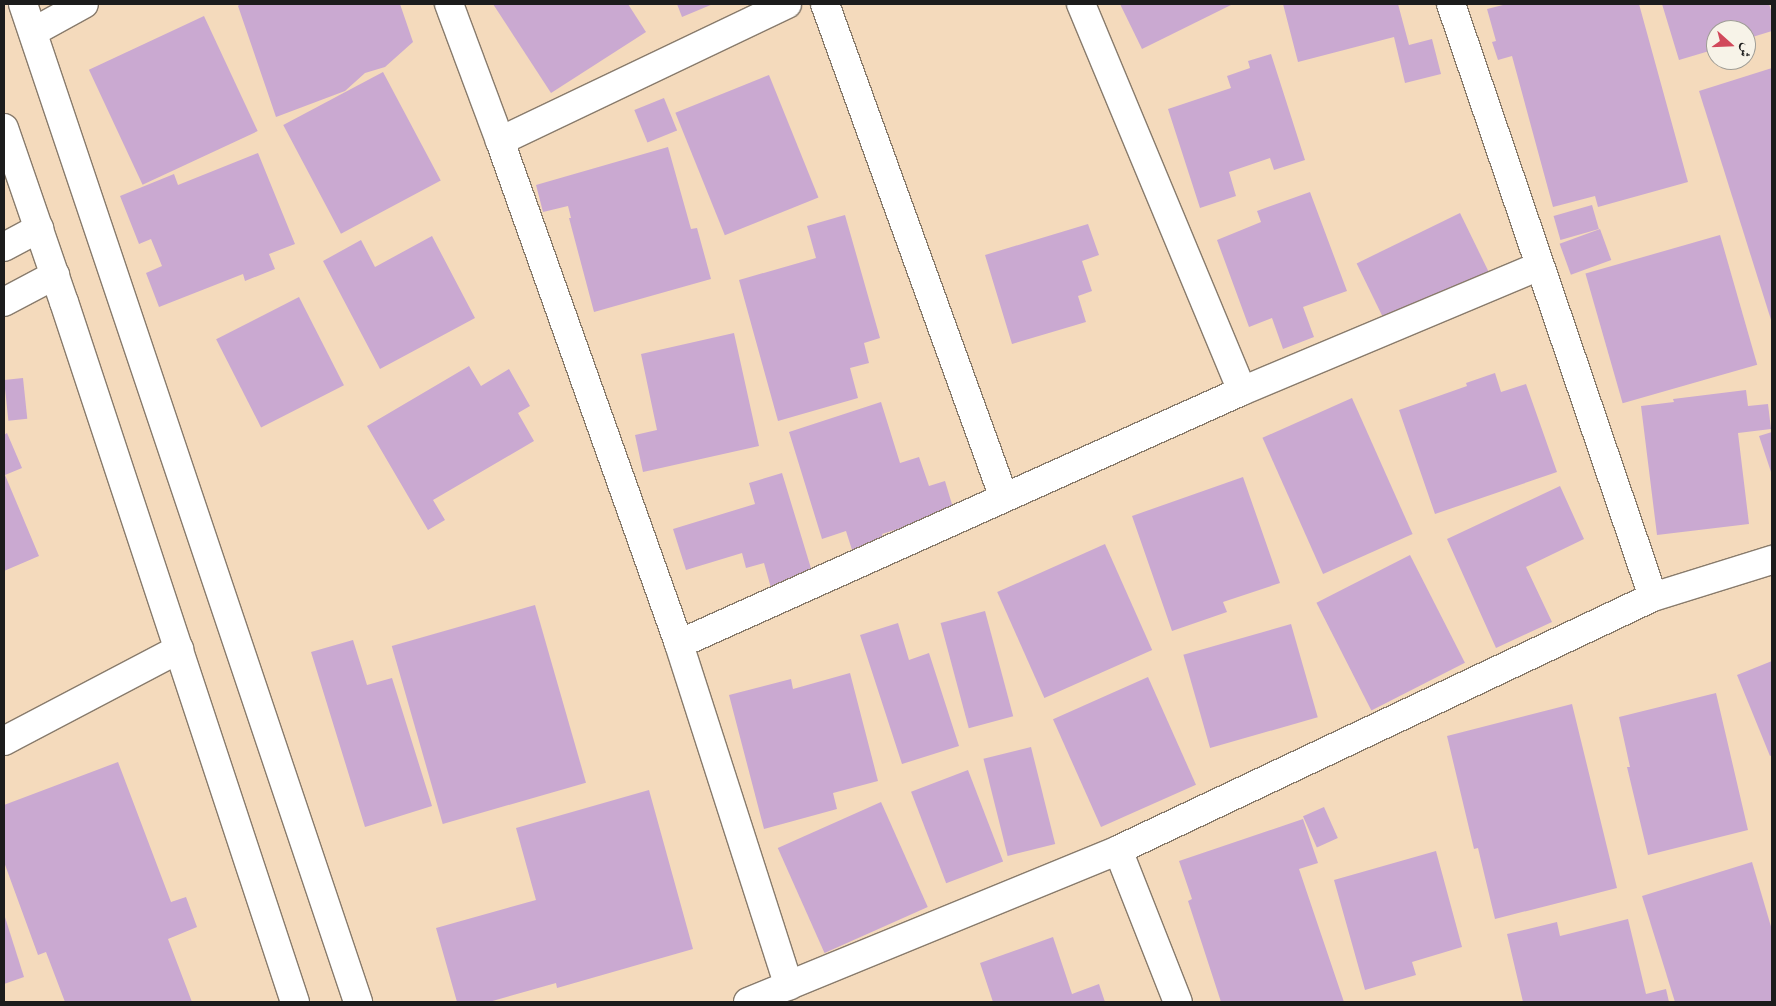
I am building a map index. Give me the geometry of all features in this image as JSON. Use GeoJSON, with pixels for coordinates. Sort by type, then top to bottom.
{"type":"FeatureCollection","features":[{"type":"Feature","properties":{"kind":"street"},"geometry":{"type":"LineString","coordinates":[[23,4],[358,1002]]}},
{"type":"Feature","properties":{"kind":"street"},"geometry":{"type":"LineString","coordinates":[[33,32],[84,4]]}},
{"type":"Feature","properties":{"kind":"street"},"geometry":{"type":"LineString","coordinates":[[449,4],[500,141],[679,644],[789,986]]}},
{"type":"Feature","properties":{"kind":"street"},"geometry":{"type":"LineString","coordinates":[[500,141],[787,4]]}},
{"type":"Feature","properties":{"kind":"street"},"geometry":{"type":"LineString","coordinates":[[825,4],[1004,498]]}},
{"type":"Feature","properties":{"kind":"street"},"geometry":{"type":"LineString","coordinates":[[1082,4],[1242,391]]}},
{"type":"Feature","properties":{"kind":"street"},"geometry":{"type":"LineString","coordinates":[[1452,4],[1652,597]]}},
{"type":"Feature","properties":{"kind":"street"},"geometry":{"type":"LineString","coordinates":[[4,128],[55,275],[295,1002]]}},
{"type":"Feature","properties":{"kind":"street"},"geometry":{"type":"LineString","coordinates":[[4,246],[39,228]]}},
{"type":"Feature","properties":{"kind":"street"},"geometry":{"type":"LineString","coordinates":[[679,644],[1242,391],[1539,266]]}},
{"type":"Feature","properties":{"kind":"street"},"geometry":{"type":"LineString","coordinates":[[4,302],[55,275]]}},
{"type":"Feature","properties":{"kind":"street"},"geometry":{"type":"LineString","coordinates":[[748,1002],[1118,850],[1652,597],[1772,560]]}},
{"type":"Feature","properties":{"kind":"street"},"geometry":{"type":"LineString","coordinates":[[4,741],[179,649]]}},
{"type":"Feature","properties":{"kind":"street"},"geometry":{"type":"LineString","coordinates":[[1118,850],[1178,1002]]}},
{"type":"Feature","properties":{"kind":"building"},"geometry":{"type":"Polygon","coordinates":[[[240,4],[400,4],[413,42],[385,67],[365,73],[345,91],[276,117],[238,6],[240,4]]]}},
{"type":"Feature","properties":{"kind":"building"},"geometry":{"type":"Polygon","coordinates":[[[493,4],[628,4],[646,32],[551,93],[493,4]]]}},
{"type":"Feature","properties":{"kind":"building"},"geometry":{"type":"Polygon","coordinates":[[[677,4],[713,4],[682,17],[677,4]]]}},
{"type":"Feature","properties":{"kind":"building"},"geometry":{"type":"Polygon","coordinates":[[[1120,4],[1233,4],[1142,49],[1120,4]]]}},
{"type":"Feature","properties":{"kind":"building"},"geometry":{"type":"Polygon","coordinates":[[[1283,4],[1398,4],[1409,45],[1432,39],[1441,74],[1405,83],[1394,37],[1298,62],[1283,4]]]}},
{"type":"Feature","properties":{"kind":"building"},"geometry":{"type":"Polygon","coordinates":[[[1507,4],[1639,4],[1688,182],[1598,207],[1595,196],[1553,207],[1512,56],[1498,60],[1492,42],[1496,41],[1487,9],[1507,4]]]}},
{"type":"Feature","properties":{"kind":"building"},"geometry":{"type":"Polygon","coordinates":[[[1662,4],[1769,4],[1772,13],[1772,31],[1756,36],[1756,20],[1706,20],[1706,52],[1679,60],[1662,4]]]}},
{"type":"Feature","properties":{"kind":"building"},"geometry":{"type":"Polygon","coordinates":[[[204,16],[258,131],[143,185],[89,70],[204,16]]]}},
{"type":"Feature","properties":{"kind":"building"},"geometry":{"type":"Polygon","coordinates":[[[1271,54],[1305,160],[1274,170],[1270,158],[1229,172],[1236,196],[1200,208],[1168,109],[1231,88],[1227,76],[1250,68],[1248,61],[1271,54]]]}},
{"type":"Feature","properties":{"kind":"building"},"geometry":{"type":"Polygon","coordinates":[[[1772,68],[1772,323],[1699,91],[1772,68]]]}},
{"type":"Feature","properties":{"kind":"building"},"geometry":{"type":"Polygon","coordinates":[[[383,72],[441,181],[341,234],[283,125],[383,72]]]}},
{"type":"Feature","properties":{"kind":"building"},"geometry":{"type":"Polygon","coordinates":[[[769,75],[818,197],[725,235],[675,113],[769,75]]]}},
{"type":"Feature","properties":{"kind":"building"},"geometry":{"type":"Polygon","coordinates":[[[664,98],[677,130],[647,142],[634,110],[664,98]]]}},
{"type":"Feature","properties":{"kind":"building"},"geometry":{"type":"Polygon","coordinates":[[[668,147],[691,229],[697,228],[711,279],[594,312],[569,218],[571,218],[568,206],[543,212],[536,185],[668,147]]]}},
{"type":"Feature","properties":{"kind":"building"},"geometry":{"type":"Polygon","coordinates":[[[258,153],[295,244],[269,254],[275,269],[245,281],[243,274],[159,307],[146,273],[162,266],[151,239],[139,244],[120,196],[174,174],[178,185],[258,153]]]}},
{"type":"Feature","properties":{"kind":"building"},"geometry":{"type":"Polygon","coordinates":[[[1310,192],[1347,291],[1303,307],[1314,337],[1283,349],[1272,318],[1249,327],[1217,240],[1261,222],[1257,211],[1310,192]]]}},
{"type":"Feature","properties":{"kind":"building"},"geometry":{"type":"Polygon","coordinates":[[[1592,205],[1599,229],[1560,240],[1554,216],[1592,205]]]}},
{"type":"Feature","properties":{"kind":"building"},"geometry":{"type":"Polygon","coordinates":[[[1460,213],[1491,276],[1387,326],[1357,263],[1460,213]]]}},
{"type":"Feature","properties":{"kind":"building"},"geometry":{"type":"Polygon","coordinates":[[[845,215],[880,338],[864,343],[869,363],[850,368],[858,398],[778,421],[739,280],[816,258],[807,226],[845,215]]]}},
{"type":"Feature","properties":{"kind":"building"},"geometry":{"type":"Polygon","coordinates":[[[1088,224],[1099,255],[1082,261],[1092,291],[1078,296],[1086,322],[1012,344],[985,255],[1088,224]]]}},
{"type":"Feature","properties":{"kind":"building"},"geometry":{"type":"Polygon","coordinates":[[[1600,229],[1611,260],[1571,275],[1560,244],[1600,229]]]}},
{"type":"Feature","properties":{"kind":"building"},"geometry":{"type":"Polygon","coordinates":[[[1720,235],[1757,365],[1623,403],[1585,274],[1720,235]]]}},
{"type":"Feature","properties":{"kind":"building"},"geometry":{"type":"Polygon","coordinates":[[[432,236],[475,318],[380,369],[323,261],[361,240],[375,267],[432,236]]]}},
{"type":"Feature","properties":{"kind":"building"},"geometry":{"type":"Polygon","coordinates":[[[299,297],[344,385],[261,427],[216,339],[299,297]]]}},
{"type":"Feature","properties":{"kind":"building"},"geometry":{"type":"Polygon","coordinates":[[[734,333],[759,446],[643,472],[635,435],[657,430],[641,354],[734,333]]]}},
{"type":"Feature","properties":{"kind":"building"},"geometry":{"type":"Polygon","coordinates":[[[469,366],[481,386],[509,369],[530,406],[518,413],[534,441],[433,500],[445,520],[428,530],[367,426],[469,366]]]}},
{"type":"Feature","properties":{"kind":"building"},"geometry":{"type":"Polygon","coordinates":[[[1495,373],[1501,392],[1526,384],[1557,472],[1435,514],[1399,410],[1467,386],[1466,383],[1495,373]]]}},
{"type":"Feature","properties":{"kind":"building"},"geometry":{"type":"Polygon","coordinates":[[[23,378],[27,419],[8,421],[4,380],[23,378]]]}},
{"type":"Feature","properties":{"kind":"building"},"geometry":{"type":"Polygon","coordinates":[[[1746,390],[1748,406],[1768,404],[1771,429],[1738,433],[1749,524],[1657,535],[1641,406],[1674,402],[1673,399],[1746,390]]]}},
{"type":"Feature","properties":{"kind":"building"},"geometry":{"type":"Polygon","coordinates":[[[1352,398],[1413,534],[1323,574],[1262,438],[1352,398]]]}},
{"type":"Feature","properties":{"kind":"building"},"geometry":{"type":"Polygon","coordinates":[[[881,402],[900,463],[919,457],[929,486],[945,481],[954,511],[882,534],[885,543],[853,553],[846,531],[822,539],[789,432],[881,402]]]}},
{"type":"Feature","properties":{"kind":"building"},"geometry":{"type":"Polygon","coordinates":[[[1772,432],[1772,475],[1759,436],[1772,432]]]}},
{"type":"Feature","properties":{"kind":"building"},"geometry":{"type":"Polygon","coordinates":[[[7,433],[22,468],[5,475],[39,556],[4,571],[4,435],[7,433]]]}},
{"type":"Feature","properties":{"kind":"building"},"geometry":{"type":"Polygon","coordinates":[[[782,473],[813,575],[771,588],[764,563],[746,568],[742,553],[686,570],[673,529],[755,504],[749,483],[782,473]]]}},
{"type":"Feature","properties":{"kind":"building"},"geometry":{"type":"Polygon","coordinates":[[[1243,477],[1280,583],[1223,602],[1227,612],[1172,631],[1132,516],[1243,477]]]}},
{"type":"Feature","properties":{"kind":"building"},"geometry":{"type":"Polygon","coordinates":[[[1560,486],[1584,539],[1526,567],[1552,622],[1496,648],[1447,539],[1560,486]]]}},
{"type":"Feature","properties":{"kind":"building"},"geometry":{"type":"Polygon","coordinates":[[[1105,544],[1152,650],[1044,698],[997,592],[1105,544]]]}},
{"type":"Feature","properties":{"kind":"building"},"geometry":{"type":"Polygon","coordinates":[[[1410,555],[1465,663],[1371,710],[1316,603],[1410,555]]]}},
{"type":"Feature","properties":{"kind":"building"},"geometry":{"type":"Polygon","coordinates":[[[535,605],[586,783],[443,824],[392,646],[535,605]]]}},
{"type":"Feature","properties":{"kind":"building"},"geometry":{"type":"Polygon","coordinates":[[[985,611],[1013,716],[969,728],[941,623],[985,611]]]}},
{"type":"Feature","properties":{"kind":"building"},"geometry":{"type":"Polygon","coordinates":[[[898,623],[909,660],[929,653],[959,746],[902,764],[860,635],[898,623]]]}},
{"type":"Feature","properties":{"kind":"building"},"geometry":{"type":"Polygon","coordinates":[[[1291,624],[1318,717],[1210,748],[1183,655],[1291,624]]]}},
{"type":"Feature","properties":{"kind":"building"},"geometry":{"type":"Polygon","coordinates":[[[353,640],[367,685],[392,678],[432,806],[365,827],[311,652],[353,640]]]}},
{"type":"Feature","properties":{"kind":"building"},"geometry":{"type":"Polygon","coordinates":[[[1772,661],[1772,755],[1770,756],[1737,675],[1772,661]]]}},
{"type":"Feature","properties":{"kind":"building"},"geometry":{"type":"Polygon","coordinates":[[[850,673],[878,781],[833,793],[837,809],[764,829],[729,695],[791,679],[793,689],[850,673]]]}},
{"type":"Feature","properties":{"kind":"building"},"geometry":{"type":"Polygon","coordinates":[[[1148,677],[1196,785],[1101,827],[1053,719],[1148,677]]]}},
{"type":"Feature","properties":{"kind":"building"},"geometry":{"type":"Polygon","coordinates":[[[1716,693],[1748,830],[1648,855],[1627,767],[1630,767],[1619,717],[1716,693]]]}},
{"type":"Feature","properties":{"kind":"building"},"geometry":{"type":"Polygon","coordinates":[[[1572,704],[1617,888],[1495,919],[1478,848],[1474,849],[1447,736],[1572,704]]]}},
{"type":"Feature","properties":{"kind":"building"},"geometry":{"type":"Polygon","coordinates":[[[1031,747],[1055,844],[1008,856],[983,759],[1031,747]]]}},
{"type":"Feature","properties":{"kind":"building"},"geometry":{"type":"Polygon","coordinates":[[[118,762],[171,902],[186,897],[197,927],[168,939],[192,1002],[65,1002],[46,952],[38,955],[4,862],[4,805],[118,762]]]}},
{"type":"Feature","properties":{"kind":"building"},"geometry":{"type":"Polygon","coordinates":[[[968,770],[1003,861],[946,883],[911,792],[968,770]]]}},
{"type":"Feature","properties":{"kind":"building"},"geometry":{"type":"Polygon","coordinates":[[[649,790],[693,949],[557,988],[556,983],[489,1002],[457,1002],[436,928],[536,900],[516,828],[649,790]]]}},
{"type":"Feature","properties":{"kind":"building"},"geometry":{"type":"Polygon","coordinates":[[[881,802],[928,907],[825,953],[778,848],[881,802]]]}},
{"type":"Feature","properties":{"kind":"building"},"geometry":{"type":"Polygon","coordinates":[[[1324,807],[1338,838],[1317,847],[1303,816],[1324,807]]]}},
{"type":"Feature","properties":{"kind":"building"},"geometry":{"type":"Polygon","coordinates":[[[1303,819],[1318,863],[1299,869],[1344,1002],[1221,1002],[1188,901],[1192,899],[1179,861],[1303,819]]]}},
{"type":"Feature","properties":{"kind":"building"},"geometry":{"type":"Polygon","coordinates":[[[1436,851],[1462,947],[1412,962],[1416,975],[1365,990],[1334,880],[1436,851]]]}},
{"type":"Feature","properties":{"kind":"building"},"geometry":{"type":"Polygon","coordinates":[[[1752,862],[1772,930],[1772,1002],[1675,1002],[1642,896],[1752,862]]]}},
{"type":"Feature","properties":{"kind":"building"},"geometry":{"type":"Polygon","coordinates":[[[4,914],[24,977],[4,984],[4,914]]]}},
{"type":"Feature","properties":{"kind":"building"},"geometry":{"type":"Polygon","coordinates":[[[1628,919],[1646,994],[1666,989],[1669,1002],[1523,1002],[1507,934],[1557,922],[1560,936],[1628,919]]]}},
{"type":"Feature","properties":{"kind":"building"},"geometry":{"type":"Polygon","coordinates":[[[1053,937],[1072,994],[1099,984],[1105,1002],[993,1002],[980,963],[1053,937]]]}}]}
